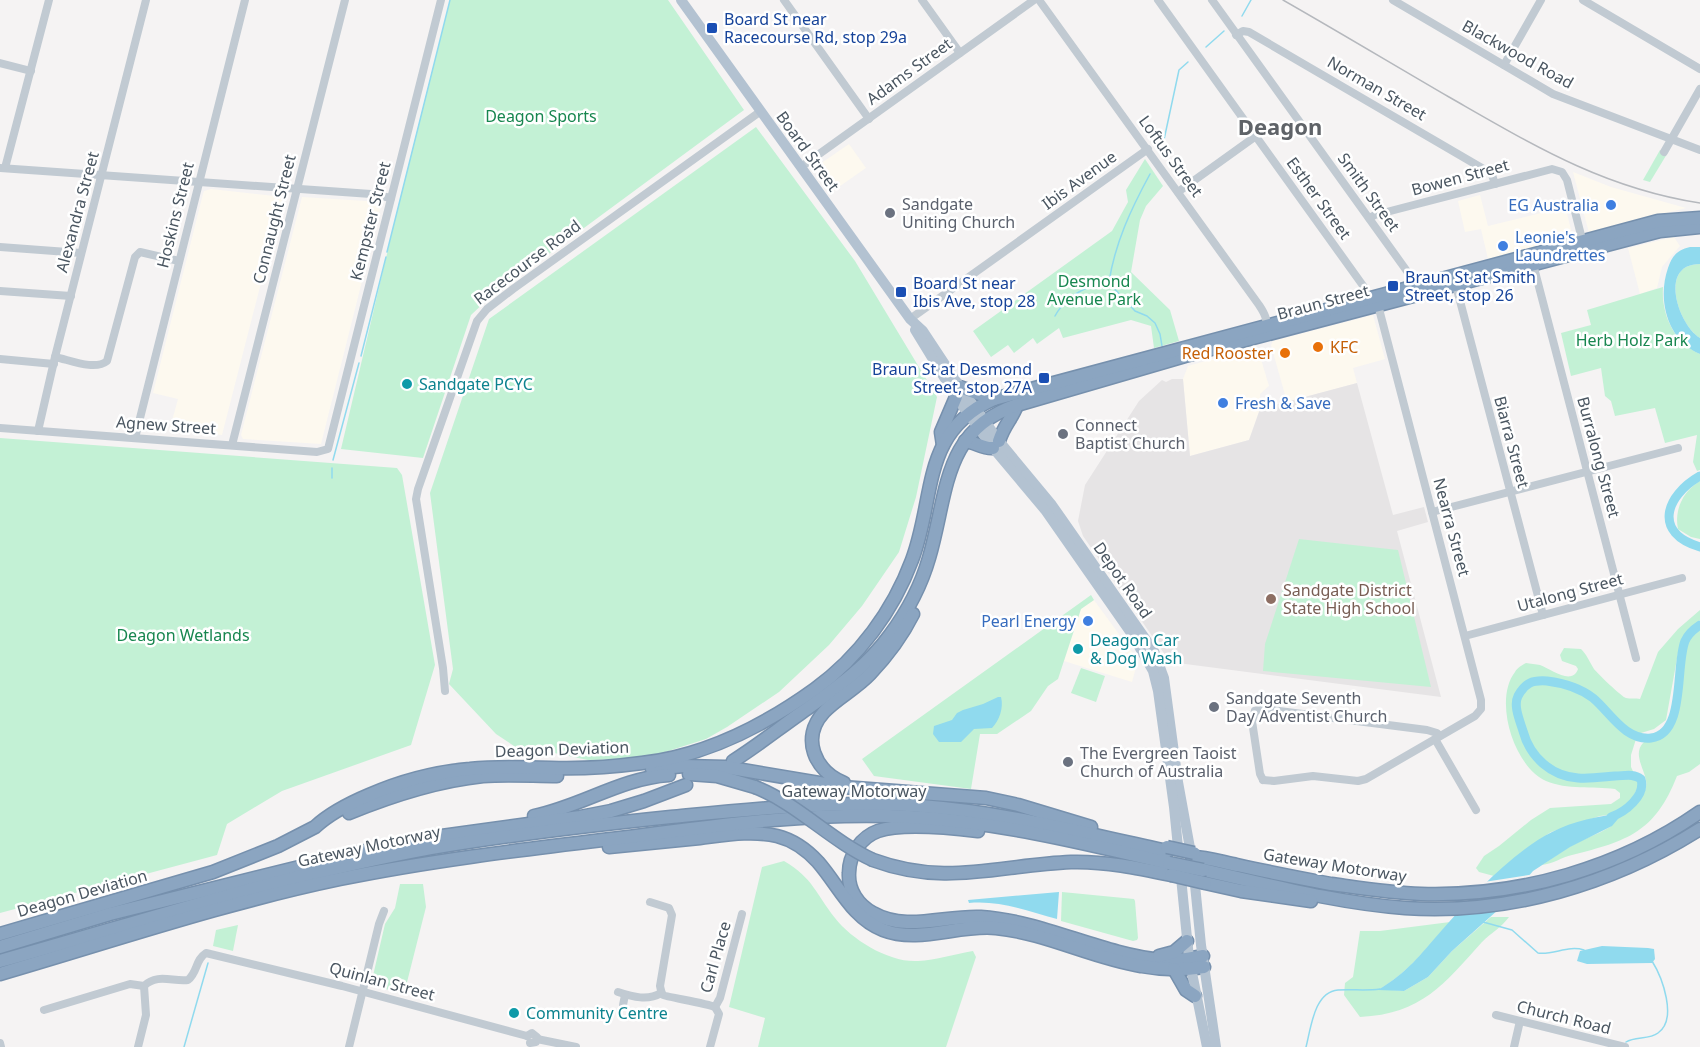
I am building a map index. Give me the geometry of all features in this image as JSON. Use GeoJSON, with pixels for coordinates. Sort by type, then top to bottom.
{"type":"FeatureCollection","features":[{"type":"Feature","properties":{"kind":"highway"},"geometry":{"type":"LineString","coordinates":[[1684,223],[1700,218]]}},
{"type":"Feature","properties":{"kind":"highway","name":"Braun Street"},"geometry":{"type":"LineString","coordinates":[[972,412],[994,399],[1019,391],[1455,281],[1584,246],[1660,231],[1684,223]]}},
{"type":"Feature","properties":{"kind":"highway"},"geometry":{"type":"LineString","coordinates":[[1684,223],[1700,227]]}},
{"type":"Feature","properties":{"kind":"highway","name":"Braun Street"},"geometry":{"type":"LineString","coordinates":[[1373,302],[1414,286],[1455,281],[1533,264],[1584,246]]}},
{"type":"Feature","properties":{"kind":"highway","name":"Braun Street"},"geometry":{"type":"LineString","coordinates":[[981,424],[998,412],[1017,405],[1267,329]]}},
{"type":"Feature","properties":{"kind":"highway"},"geometry":{"type":"LineString","coordinates":[[943,445],[941,432],[958,392],[994,399]]}},
{"type":"Feature","properties":{"kind":"highway"},"geometry":{"type":"LineString","coordinates":[[965,441],[986,449],[996,444],[1003,428],[1014,415],[1017,405]]}},
{"type":"Feature","properties":{"kind":"highway","name":"Deagon Deviation"},"geometry":{"type":"LineString","coordinates":[[0,934],[213,872],[315,828],[324,819],[344,807],[386,788],[446,772],[498,767],[554,768],[642,763],[703,749],[744,731],[796,701],[826,680],[867,639],[891,606],[908,571],[918,543],[932,472],[943,445],[954,429],[972,412]]}},
{"type":"Feature","properties":{"kind":"highway"},"geometry":{"type":"LineString","coordinates":[[733,761],[848,678],[868,661],[889,636],[920,583],[929,557],[951,466],[965,441],[981,424]]}},
{"type":"Feature","properties":{"kind":"highway"},"geometry":{"type":"LineString","coordinates":[[856,788],[831,777],[819,764],[812,743],[815,727],[827,709],[862,683],[887,655],[910,621],[918,602],[920,583]]}},
{"type":"Feature","properties":{"kind":"highway"},"geometry":{"type":"LineString","coordinates":[[315,828],[401,793],[436,784],[483,777],[580,776],[705,766],[725,767],[856,788],[966,796],[1005,802],[1169,859]]}},
{"type":"Feature","properties":{"kind":"highway"},"geometry":{"type":"LineString","coordinates":[[439,836],[559,810],[629,782],[665,775],[717,776],[755,787],[785,802],[844,845],[873,860],[928,874],[960,874],[1052,864],[1089,862],[1118,864],[1169,859]]}},
{"type":"Feature","properties":{"kind":"highway","name":"Deagon Deviation"},"geometry":{"type":"LineString","coordinates":[[0,947],[110,914],[356,853],[439,836],[611,811],[686,785]]}},
{"type":"Feature","properties":{"kind":"highway","name":"Gateway Motorway"},"geometry":{"type":"LineString","coordinates":[[0,961],[287,880],[409,852],[503,836],[740,810],[830,804],[923,806],[1030,821],[1169,859],[1336,899],[1376,905],[1438,909],[1479,907],[1521,901],[1577,887],[1626,869],[1700,829]]}},
{"type":"Feature","properties":{"kind":"highway","name":"Gateway Motorway"},"geometry":{"type":"LineString","coordinates":[[1202,867],[1290,876],[1407,894],[1453,894],[1491,890],[1539,882],[1635,851],[1700,812]]}},
{"type":"Feature","properties":{"kind":"highway","name":"Gateway Motorway"},"geometry":{"type":"LineString","coordinates":[[0,974],[203,914],[305,887],[402,867],[499,852],[813,816],[873,815],[969,822],[1169,859]]}},
{"type":"Feature","properties":{"kind":"highway"},"geometry":{"type":"LineString","coordinates":[[1013,829],[1003,833],[927,828],[892,828],[878,831],[866,838],[853,854],[849,876],[852,891],[860,904],[890,920],[915,922],[949,918],[994,918],[1018,922],[1118,951],[1162,960],[1197,963]]}},
{"type":"Feature","properties":{"kind":"highway"},"geometry":{"type":"LineString","coordinates":[[499,852],[515,857],[735,834],[777,836],[794,843],[814,857],[857,913],[883,930],[907,935],[976,928],[1005,929],[1130,964],[1174,969],[1197,963]]}},
{"type":"Feature","properties":{"kind":"highway"},"geometry":{"type":"LineString","coordinates":[[1153,958],[1174,952],[1187,942]]}},
{"type":"Feature","properties":{"kind":"highway"},"geometry":{"type":"LineString","coordinates":[[1174,969],[1186,990],[1195,996]]}},
{"type":"Feature","properties":{"kind":"main road","name":"Board Street"},"geometry":{"type":"LineString","coordinates":[[681,0],[910,319],[916,333],[972,412]]}},
{"type":"Feature","properties":{"kind":"main road","name":"Depot Road"},"geometry":{"type":"LineString","coordinates":[[972,412],[1045,510],[1133,636],[1153,671],[1160,699],[1174,807],[1187,942],[1197,963],[1216,1047]]}},
{"type":"Feature","properties":{"kind":"main road","name":"Depot Road"},"geometry":{"type":"LineString","coordinates":[[996,444],[1052,505],[1154,651],[1161,667],[1167,692],[1178,782],[1188,833],[1197,963],[1195,996],[1207,1047]]}},
{"type":"Feature","properties":{"kind":"street"},"geometry":{"type":"LineString","coordinates":[[49,0],[3,168],[371,194],[391,198]]}},
{"type":"Feature","properties":{"kind":"street","name":"Alexandra Street"},"geometry":{"type":"LineString","coordinates":[[38,431],[146,0]]}},
{"type":"Feature","properties":{"kind":"street","name":"Hoskins Street"},"geometry":{"type":"LineString","coordinates":[[135,438],[245,0]]}},
{"type":"Feature","properties":{"kind":"street","name":"Connaught Street"},"geometry":{"type":"LineString","coordinates":[[232,446],[345,0]]}},
{"type":"Feature","properties":{"kind":"street","name":"Kempster Street"},"geometry":{"type":"LineString","coordinates":[[328,449],[441,0]]}},
{"type":"Feature","properties":{"kind":"street"},"geometry":{"type":"LineString","coordinates":[[784,0],[869,118]]}},
{"type":"Feature","properties":{"kind":"street"},"geometry":{"type":"LineString","coordinates":[[922,0],[960,53]]}},
{"type":"Feature","properties":{"kind":"street","name":"Loftus Street"},"geometry":{"type":"LineString","coordinates":[[1039,0],[1259,304],[1265,314],[1267,329]]}},
{"type":"Feature","properties":{"kind":"street","name":"Esther Street"},"geometry":{"type":"LineString","coordinates":[[1158,0],[1373,302]]}},
{"type":"Feature","properties":{"kind":"street","name":"Smith Street"},"geometry":{"type":"LineString","coordinates":[[1212,0],[1409,274],[1414,286]]}},
{"type":"Feature","properties":{"kind":"street","name":"Blackwood Road"},"geometry":{"type":"LineString","coordinates":[[1393,0],[1566,99],[1700,150]]}},
{"type":"Feature","properties":{"kind":"street"},"geometry":{"type":"LineString","coordinates":[[1504,65],[1541,0]]}},
{"type":"Feature","properties":{"kind":"street"},"geometry":{"type":"LineString","coordinates":[[1583,0],[1700,69]]}},
{"type":"Feature","properties":{"kind":"street","name":"Adams Street"},"geometry":{"type":"LineString","coordinates":[[801,167],[1029,1]]}},
{"type":"Feature","properties":{"kind":"street","name":"Norman Street"},"geometry":{"type":"LineString","coordinates":[[1236,35],[1243,31],[1249,32],[1297,59],[1487,171],[1492,175],[1495,183]]}},
{"type":"Feature","properties":{"kind":"street"},"geometry":{"type":"LineString","coordinates":[[0,63],[31,71]]}},
{"type":"Feature","properties":{"kind":"street"},"geometry":{"type":"LineString","coordinates":[[1664,152],[1700,89]]}},
{"type":"Feature","properties":{"kind":"street","name":"Racecourse Road"},"geometry":{"type":"LineString","coordinates":[[445,691],[416,496],[477,321],[487,309],[513,289],[761,111]]}},
{"type":"Feature","properties":{"kind":"street"},"geometry":{"type":"LineString","coordinates":[[1178,192],[1256,136]]}},
{"type":"Feature","properties":{"kind":"street","name":"Ibis Avenue"},"geometry":{"type":"LineString","coordinates":[[910,319],[1148,149]]}},
{"type":"Feature","properties":{"kind":"street","name":"Bowen Street"},"geometry":{"type":"LineString","coordinates":[[1369,218],[1547,169],[1559,171],[1567,180],[1584,246]]}},
{"type":"Feature","properties":{"kind":"street"},"geometry":{"type":"LineString","coordinates":[[0,247],[81,253]]}},
{"type":"Feature","properties":{"kind":"street"},"geometry":{"type":"LineString","coordinates":[[0,359],[55,360],[102,365],[107,361],[135,257],[140,252],[179,261]]}},
{"type":"Feature","properties":{"kind":"street","name":"Burralong Street"},"geometry":{"type":"LineString","coordinates":[[1533,264],[1636,658]]}},
{"type":"Feature","properties":{"kind":"street","name":"Biarra Street"},"geometry":{"type":"LineString","coordinates":[[1455,281],[1543,615]]}},
{"type":"Feature","properties":{"kind":"street"},"geometry":{"type":"LineString","coordinates":[[0,291],[70,296]]}},
{"type":"Feature","properties":{"kind":"street","name":"Nearra Street"},"geometry":{"type":"LineString","coordinates":[[1373,302],[1465,636],[1481,700],[1481,709],[1475,716],[1438,738],[1362,780],[1317,776],[1262,782],[1260,776],[1252,721],[1253,709],[1428,730],[1437,733],[1438,738]]}},
{"type":"Feature","properties":{"kind":"street","name":"Agnew Street"},"geometry":{"type":"LineString","coordinates":[[0,428],[317,452],[328,449]]}},
{"type":"Feature","properties":{"kind":"street"},"geometry":{"type":"LineString","coordinates":[[1432,512],[1678,448]]}},
{"type":"Feature","properties":{"kind":"street","name":"Utalong Street"},"geometry":{"type":"LineString","coordinates":[[1465,636],[1682,578]]}},
{"type":"Feature","properties":{"kind":"street"},"geometry":{"type":"LineString","coordinates":[[1438,738],[1476,810]]}},
{"type":"Feature","properties":{"kind":"street"},"geometry":{"type":"LineString","coordinates":[[657,900],[669,908],[672,915],[660,986],[661,993],[666,997],[679,997],[715,1007]]}},
{"type":"Feature","properties":{"kind":"street"},"geometry":{"type":"LineString","coordinates":[[349,1047],[384,911]]}},
{"type":"Feature","properties":{"kind":"street","name":"Carl Place"},"geometry":{"type":"LineString","coordinates":[[710,1047],[719,1014],[715,1007],[720,998],[742,914]]}},
{"type":"Feature","properties":{"kind":"street","name":"Quinlan Street"},"geometry":{"type":"LineString","coordinates":[[144,986],[160,979],[188,980],[193,975],[200,957],[206,953],[363,992],[531,1041],[576,1047]]}},
{"type":"Feature","properties":{"kind":"street"},"geometry":{"type":"LineString","coordinates":[[44,1010],[130,984],[144,986],[146,1015],[138,1047]]}},
{"type":"Feature","properties":{"kind":"street"},"geometry":{"type":"LineString","coordinates":[[623,1005],[622,993],[654,998],[661,993]]}},
{"type":"Feature","properties":{"kind":"street"},"geometry":{"type":"LineString","coordinates":[[55,1016],[59,1005]]}},
{"type":"Feature","properties":{"kind":"street","name":"Church Road"},"geometry":{"type":"LineString","coordinates":[[1496,1016],[1625,1047]]}},
{"type":"Feature","properties":{"kind":"street"},"geometry":{"type":"LineString","coordinates":[[1514,1047],[1520,1022]]}},
{"type":"Feature","properties":{"kind":"shaded area"},"geometry":{"type":"Polygon","coordinates":[[[849,144],[866,168],[833,191],[817,166],[849,144]]]}},
{"type":"Feature","properties":{"kind":"shaded area"},"geometry":{"type":"Polygon","coordinates":[[[1573,172],[1611,187],[1686,208],[1589,233],[1573,172]]]}},
{"type":"Feature","properties":{"kind":"shaded area"},"geometry":{"type":"Polygon","coordinates":[[[211,189],[283,197],[222,435],[170,428],[178,399],[153,393],[203,194],[204,191],[211,189]]]}},
{"type":"Feature","properties":{"kind":"shaded area"},"geometry":{"type":"Polygon","coordinates":[[[1480,195],[1488,226],[1541,213],[1548,205],[1564,201],[1571,237],[1488,259],[1481,229],[1465,232],[1458,201],[1480,195]]]}},
{"type":"Feature","properties":{"kind":"shaded area"},"geometry":{"type":"Polygon","coordinates":[[[302,197],[382,202],[321,444],[243,439],[241,435],[302,197]]]}},
{"type":"Feature","properties":{"kind":"shaded area"},"geometry":{"type":"Polygon","coordinates":[[[1674,237],[1680,246],[1662,267],[1657,288],[1640,294],[1628,248],[1674,237]]]}},
{"type":"Feature","properties":{"kind":"shaded area"},"geometry":{"type":"Polygon","coordinates":[[[1373,315],[1385,359],[1353,368],[1357,383],[1287,402],[1271,345],[1273,341],[1373,315]]]}},
{"type":"Feature","properties":{"kind":"shaded area"},"geometry":{"type":"Polygon","coordinates":[[[1248,349],[1260,356],[1269,386],[1260,394],[1260,409],[1249,440],[1190,456],[1183,379],[1188,366],[1248,349]]]}},
{"type":"Feature","properties":{"kind":"shaded area","name":"Sandgate District State High School"},"geometry":{"type":"Polygon","coordinates":[[[1172,379],[1183,379],[1190,456],[1249,440],[1260,409],[1357,383],[1393,515],[1424,507],[1428,522],[1397,531],[1441,697],[1170,662],[1083,536],[1078,521],[1085,485],[1139,401],[1162,380],[1166,382],[1172,379]]]}},
{"type":"Feature","properties":{"kind":"shaded area"},"geometry":{"type":"Polygon","coordinates":[[[1094,600],[1138,660],[1132,682],[1064,661],[1081,609],[1094,600]]]}},
{"type":"Feature","properties":{"kind":"green space","name":"Deagon Sports"},"geometry":{"type":"Polygon","coordinates":[[[450,0],[668,0],[744,110],[489,298],[471,315],[423,458],[341,449],[399,203],[450,0]]]}},
{"type":"Feature","properties":{"kind":"green space"},"geometry":{"type":"Polygon","coordinates":[[[756,127],[855,261],[937,397],[916,497],[899,552],[862,606],[829,645],[779,692],[706,739],[662,753],[625,759],[588,760],[535,749],[517,748],[496,734],[449,684],[453,669],[430,493],[489,319],[756,127]]]}},
{"type":"Feature","properties":{"kind":"green space"},"geometry":{"type":"Polygon","coordinates":[[[1660,150],[1667,154],[1650,182],[1643,180],[1660,150]]]}},
{"type":"Feature","properties":{"kind":"green space","name":"Desmond Avenue Park"},"geometry":{"type":"Polygon","coordinates":[[[1145,159],[1163,186],[1146,206],[1140,220],[1131,272],[1170,310],[1179,341],[1154,348],[1151,326],[1131,320],[1063,338],[1059,328],[1037,344],[1033,338],[1014,353],[1008,345],[991,357],[973,331],[1112,231],[1128,202],[1126,190],[1145,159]]]}},
{"type":"Feature","properties":{"kind":"green space"},"geometry":{"type":"Polygon","coordinates":[[[1700,264],[1700,338],[1693,333],[1682,315],[1676,293],[1676,282],[1679,273],[1686,267],[1700,264]]]}},
{"type":"Feature","properties":{"kind":"green space","name":"Herb Holz Park"},"geometry":{"type":"Polygon","coordinates":[[[1663,287],[1664,307],[1671,326],[1683,343],[1700,354],[1700,470],[1697,471],[1693,462],[1697,435],[1665,443],[1655,408],[1615,416],[1611,401],[1605,396],[1601,368],[1571,376],[1561,333],[1591,325],[1587,310],[1663,287]]]}},
{"type":"Feature","properties":{"kind":"green space","name":"Deagon Wetlands"},"geometry":{"type":"Polygon","coordinates":[[[0,438],[397,468],[402,475],[435,665],[411,745],[282,791],[227,824],[217,855],[0,913],[0,438]]]}},
{"type":"Feature","properties":{"kind":"green space"},"geometry":{"type":"Polygon","coordinates":[[[1700,481],[1700,539],[1691,537],[1678,529],[1677,515],[1681,502],[1689,490],[1700,481]]]}},
{"type":"Feature","properties":{"kind":"green space"},"geometry":{"type":"Polygon","coordinates":[[[1299,539],[1398,550],[1431,687],[1263,671],[1265,644],[1299,539]]]}},
{"type":"Feature","properties":{"kind":"green space"},"geometry":{"type":"Polygon","coordinates":[[[1091,595],[1094,600],[1081,609],[1058,679],[1048,686],[1031,711],[997,734],[980,734],[971,789],[874,776],[862,759],[1091,595]]]}},
{"type":"Feature","properties":{"kind":"green space"},"geometry":{"type":"Polygon","coordinates":[[[1700,610],[1700,620],[1683,637],[1678,653],[1666,720],[1654,729],[1641,733],[1636,739],[1631,755],[1631,767],[1638,787],[1631,801],[1615,814],[1600,816],[1551,832],[1526,849],[1494,876],[1479,872],[1476,868],[1484,856],[1550,808],[1611,804],[1620,798],[1620,793],[1615,789],[1571,787],[1546,781],[1525,762],[1516,748],[1507,715],[1506,699],[1509,684],[1517,669],[1526,663],[1540,665],[1561,675],[1571,676],[1578,669],[1562,661],[1560,655],[1564,648],[1581,649],[1594,669],[1620,694],[1626,698],[1640,699],[1658,652],[1678,629],[1700,610]]]}},
{"type":"Feature","properties":{"kind":"green space"},"geometry":{"type":"Polygon","coordinates":[[[1700,628],[1700,764],[1689,772],[1677,776],[1659,810],[1637,831],[1609,845],[1542,865],[1574,844],[1610,827],[1642,796],[1646,782],[1639,759],[1640,748],[1644,742],[1663,736],[1677,717],[1686,651],[1689,640],[1700,628]]]}},
{"type":"Feature","properties":{"kind":"green space"},"geometry":{"type":"Polygon","coordinates":[[[1081,668],[1105,676],[1096,702],[1071,693],[1081,668]]]}},
{"type":"Feature","properties":{"kind":"green space"},"geometry":{"type":"Polygon","coordinates":[[[784,861],[808,880],[842,926],[861,942],[884,954],[907,961],[918,961],[973,951],[976,957],[946,1047],[758,1047],[765,1018],[729,1007],[762,867],[784,861]]]}},
{"type":"Feature","properties":{"kind":"green space"},"geometry":{"type":"Polygon","coordinates":[[[400,884],[423,884],[426,907],[404,994],[375,986],[372,980],[385,924],[395,908],[400,884]]]}},
{"type":"Feature","properties":{"kind":"green space"},"geometry":{"type":"Polygon","coordinates":[[[1062,892],[1134,899],[1137,940],[1133,941],[1061,921],[1062,892]]]}},
{"type":"Feature","properties":{"kind":"green space"},"geometry":{"type":"Polygon","coordinates":[[[1491,917],[1509,917],[1456,971],[1416,1003],[1381,1015],[1360,1017],[1344,995],[1345,983],[1353,977],[1360,931],[1380,931],[1450,922],[1410,966],[1380,989],[1404,991],[1428,977],[1452,951],[1491,917]]]}},
{"type":"Feature","properties":{"kind":"green space"},"geometry":{"type":"Polygon","coordinates":[[[238,925],[233,951],[213,946],[216,930],[238,925]]]}},
{"type":"Feature","properties":{"kind":"water"},"geometry":{"type":"Polygon","coordinates":[[[1690,247],[1700,247],[1700,264],[1686,267],[1679,273],[1676,293],[1687,325],[1700,338],[1700,354],[1689,348],[1672,329],[1665,305],[1665,280],[1673,257],[1690,247]]]}},
{"type":"Feature","properties":{"kind":"water"},"geometry":{"type":"Polygon","coordinates":[[[1001,697],[1002,701],[1001,710],[992,728],[974,729],[961,742],[939,742],[933,734],[934,726],[952,720],[957,713],[963,710],[1001,697]]]}},
{"type":"Feature","properties":{"kind":"water"},"geometry":{"type":"Polygon","coordinates":[[[1623,813],[1612,826],[1570,847],[1533,871],[1508,901],[1452,951],[1428,977],[1404,991],[1378,990],[1413,963],[1479,890],[1522,851],[1552,832],[1569,825],[1596,817],[1623,813]]]}},
{"type":"Feature","properties":{"kind":"water"},"geometry":{"type":"Polygon","coordinates":[[[1059,892],[1057,919],[1014,907],[980,902],[969,903],[968,900],[1059,892]]]}},
{"type":"Feature","properties":{"kind":"water"},"geometry":{"type":"Polygon","coordinates":[[[1602,946],[1654,949],[1655,959],[1652,963],[1587,964],[1577,961],[1580,951],[1602,946]]]}},
{"type":"Feature","properties":{"kind":"pier"},"geometry":{"type":"Polygon","coordinates":[[[1535,874],[1520,892],[1467,898],[1484,882],[1535,874]]]}},
{"type":"Feature","properties":{"kind":"waterway"},"geometry":{"type":"LineString","coordinates":[[387,252],[450,0]]}},
{"type":"Feature","properties":{"kind":"waterway"},"geometry":{"type":"LineString","coordinates":[[1242,16],[1251,0]]}},
{"type":"Feature","properties":{"kind":"waterway"},"geometry":{"type":"LineString","coordinates":[[1206,47],[1224,31]]}},
{"type":"Feature","properties":{"kind":"waterway"},"geometry":{"type":"LineString","coordinates":[[1162,149],[1179,70],[1188,62]]}},
{"type":"Feature","properties":{"kind":"waterway"},"geometry":{"type":"LineString","coordinates":[[1055,316],[1074,295],[1084,289],[1109,282],[1115,254],[1125,226],[1150,174]]}},
{"type":"Feature","properties":{"kind":"waterway"},"geometry":{"type":"LineString","coordinates":[[361,356],[386,257]]}},
{"type":"Feature","properties":{"kind":"waterway"},"geometry":{"type":"LineString","coordinates":[[1109,283],[1135,311],[1147,316],[1155,323],[1162,346]]}},
{"type":"Feature","properties":{"kind":"waterway"},"geometry":{"type":"LineString","coordinates":[[333,460],[359,363]]}},
{"type":"Feature","properties":{"kind":"waterway"},"geometry":{"type":"LineString","coordinates":[[332,468],[332,478]]}},
{"type":"Feature","properties":{"kind":"waterway"},"geometry":{"type":"LineString","coordinates":[[1700,476],[1679,494],[1669,514],[1670,524],[1675,533],[1685,541],[1700,547]]}},
{"type":"Feature","properties":{"kind":"waterway"},"geometry":{"type":"LineString","coordinates":[[1611,817],[1628,807],[1637,797],[1642,785],[1641,779],[1628,775],[1578,778],[1559,773],[1543,764],[1526,740],[1517,709],[1518,696],[1526,685],[1537,681],[1565,685],[1583,691],[1593,698],[1633,735],[1651,738],[1662,734],[1670,725],[1675,712],[1685,641],[1700,625]]}},
{"type":"Feature","properties":{"kind":"waterway"},"geometry":{"type":"LineString","coordinates":[[1483,922],[1512,930],[1538,953],[1584,950]]}},
{"type":"Feature","properties":{"kind":"waterway"},"geometry":{"type":"LineString","coordinates":[[1626,1042],[1658,1033],[1664,1027],[1667,1018],[1668,1008],[1664,987],[1652,961]]}},
{"type":"Feature","properties":{"kind":"waterway"},"geometry":{"type":"LineString","coordinates":[[184,1047],[208,963]]}},
{"type":"Feature","properties":{"kind":"waterway"},"geometry":{"type":"LineString","coordinates":[[1306,1047],[1315,1012],[1330,992],[1380,989]]}},
{"type":"Feature","properties":{"kind":"railway"},"geometry":{"type":"LineString","coordinates":[[1283,0],[1540,148],[1600,176],[1665,196],[1700,203]]}},
{"type":"Feature","properties":{"kind":"place","name":"Board St near Racecourse Rd, stop 29a"},"geometry":{"type":"Point","coordinates":[712,28]}},
{"type":"Feature","properties":{"kind":"place","name":"EG Australia"},"geometry":{"type":"Point","coordinates":[1611,205]}},
{"type":"Feature","properties":{"kind":"place","name":"Sandgate Uniting Church"},"geometry":{"type":"Point","coordinates":[890,213]}},
{"type":"Feature","properties":{"kind":"place","name":"Leonie's Laundrettes"},"geometry":{"type":"Point","coordinates":[1503,246]}},
{"type":"Feature","properties":{"kind":"place","name":"Braun St at Smith Street, stop 26"},"geometry":{"type":"Point","coordinates":[1393,286]}},
{"type":"Feature","properties":{"kind":"place","name":"Board St near Ibis Ave, stop 28"},"geometry":{"type":"Point","coordinates":[901,292]}},
{"type":"Feature","properties":{"kind":"place","name":"KFC"},"geometry":{"type":"Point","coordinates":[1318,347]}},
{"type":"Feature","properties":{"kind":"place","name":"Red Rooster"},"geometry":{"type":"Point","coordinates":[1285,353]}},
{"type":"Feature","properties":{"kind":"place","name":"Braun St at Desmond Street, stop 27A"},"geometry":{"type":"Point","coordinates":[1044,378]}},
{"type":"Feature","properties":{"kind":"place","name":"Sandgate PCYC"},"geometry":{"type":"Point","coordinates":[407,384]}},
{"type":"Feature","properties":{"kind":"place","name":"Fresh & Save"},"geometry":{"type":"Point","coordinates":[1223,403]}},
{"type":"Feature","properties":{"kind":"place","name":"Connect Baptist Church"},"geometry":{"type":"Point","coordinates":[1063,434]}},
{"type":"Feature","properties":{"kind":"place","name":"Sandgate District State High School"},"geometry":{"type":"Point","coordinates":[1271,599]}},
{"type":"Feature","properties":{"kind":"place","name":"Pearl Energy"},"geometry":{"type":"Point","coordinates":[1088,621]}},
{"type":"Feature","properties":{"kind":"place","name":"Deagon Car & Dog Wash"},"geometry":{"type":"Point","coordinates":[1078,649]}},
{"type":"Feature","properties":{"kind":"place","name":"Sandgate Seventh Day Adventist Church"},"geometry":{"type":"Point","coordinates":[1214,707]}},
{"type":"Feature","properties":{"kind":"place","name":"The Evergreen Taoist Church of Australia"},"geometry":{"type":"Point","coordinates":[1068,762]}},
{"type":"Feature","properties":{"kind":"place","name":"Community Centre"},"geometry":{"type":"Point","coordinates":[514,1013]}},
{"type":"Feature","properties":{"kind":"district","name":"Deagon"},"geometry":{"type":"Point","coordinates":[1280,127]}}]}
